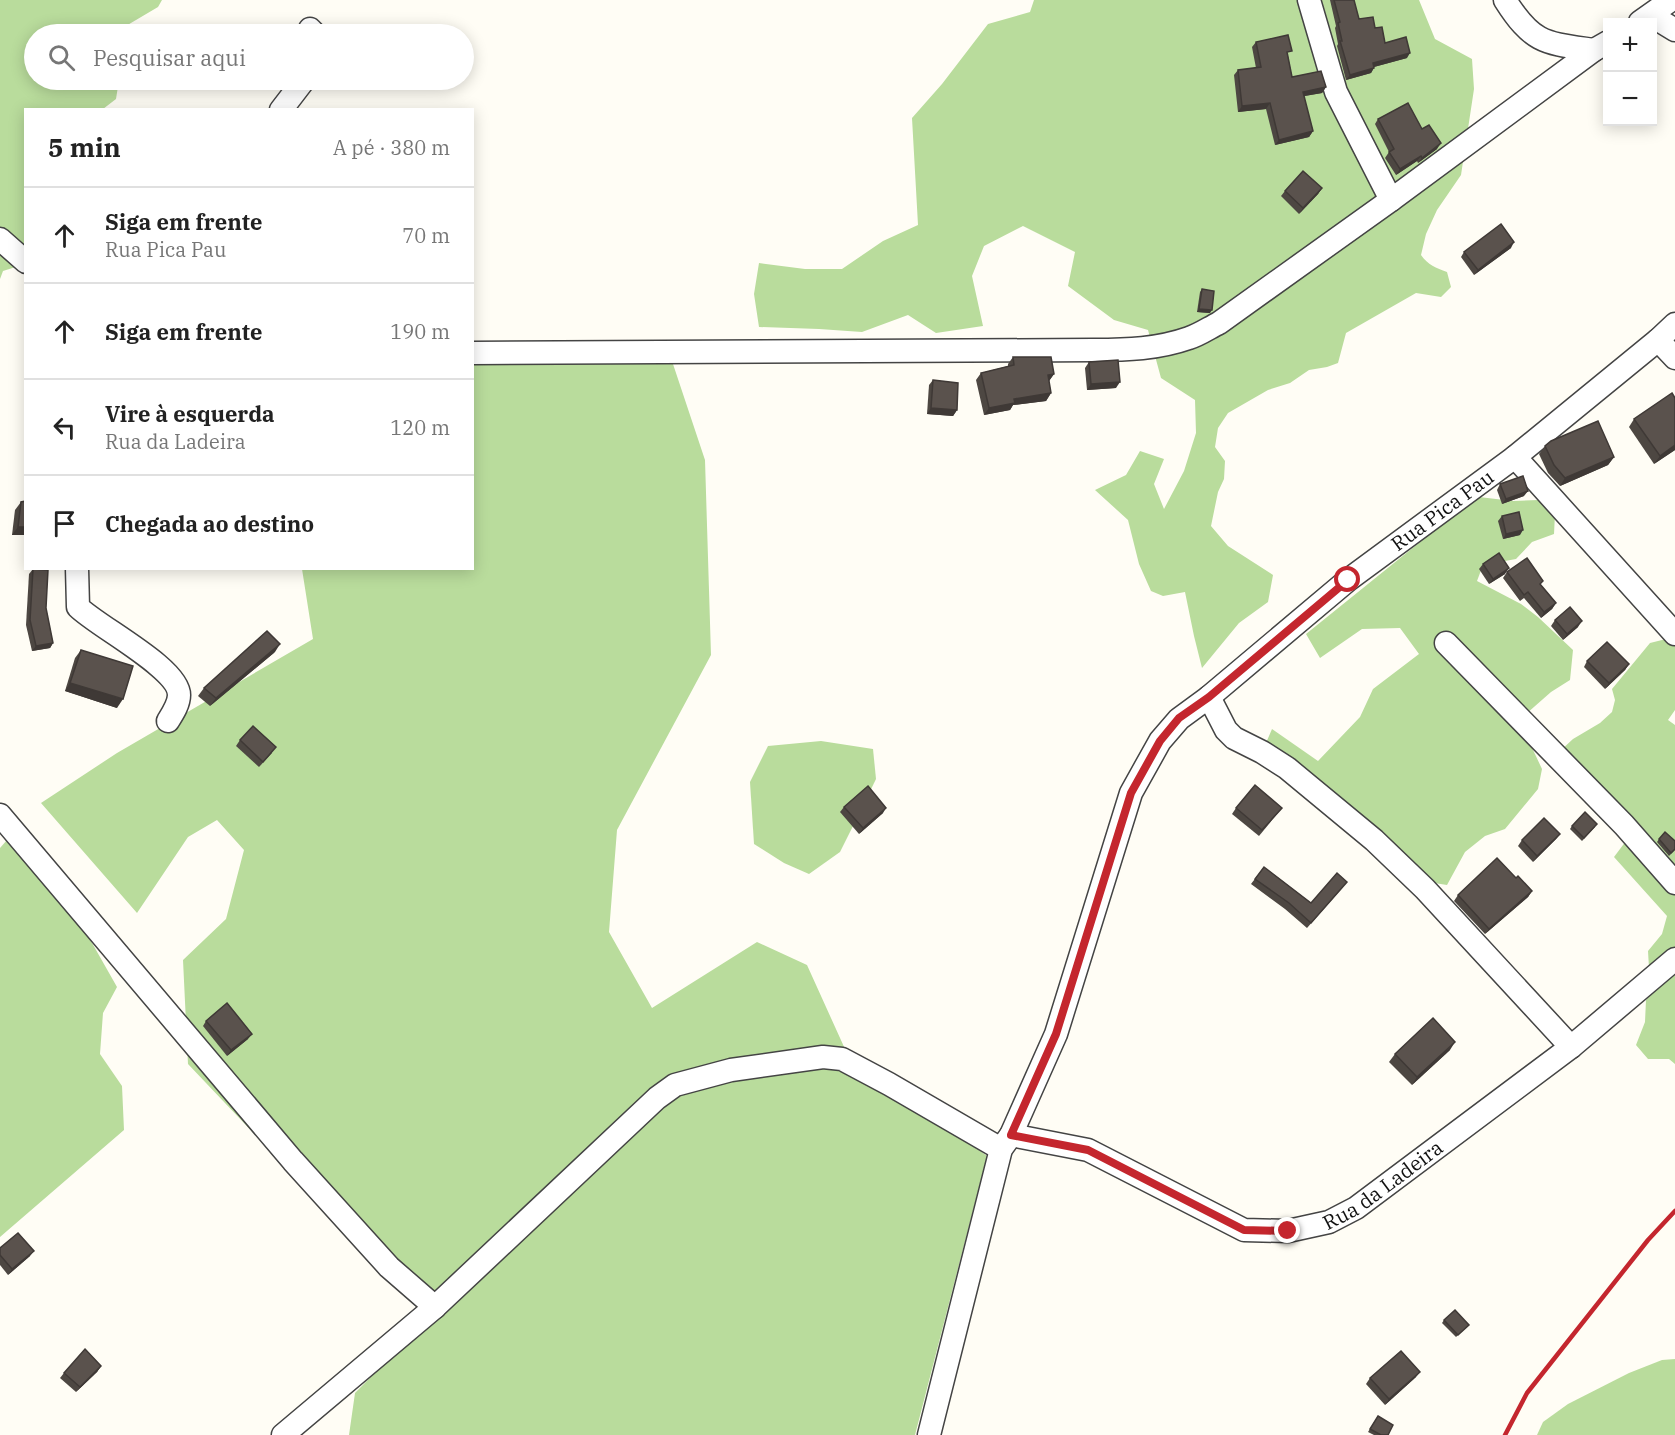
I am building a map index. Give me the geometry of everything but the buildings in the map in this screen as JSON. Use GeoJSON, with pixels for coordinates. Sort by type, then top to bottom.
{"type":"FeatureCollection","features":[{"type":"Feature","properties":{"kind":"street"},"geometry":{"type":"LineString","coordinates":[[1309,0],[1336,92],[1391,200]]}},
{"type":"Feature","properties":{"kind":"street"},"geometry":{"type":"LineString","coordinates":[[1505,0],[1529,31],[1539,39],[1553,44],[1601,46]]}},
{"type":"Feature","properties":{"kind":"street"},"geometry":{"type":"LineString","coordinates":[[1647,18],[1671,0]]}},
{"type":"Feature","properties":{"kind":"street"},"geometry":{"type":"LineString","coordinates":[[1657,23],[1675,30]]}},
{"type":"Feature","properties":{"kind":"street"},"geometry":{"type":"LineString","coordinates":[[474,353],[1094,350],[1160,346],[1191,338],[1219,323],[1601,46]]}},
{"type":"Feature","properties":{"kind":"street"},"geometry":{"type":"LineString","coordinates":[[283,108],[296,90]]}},
{"type":"Feature","properties":{"kind":"street"},"geometry":{"type":"LineString","coordinates":[[0,239],[24,260]]}},
{"type":"Feature","properties":{"kind":"street","name":"Rua Pica Pau"},"geometry":{"type":"LineString","coordinates":[[929,1435],[1006,1142],[1056,1034],[1131,793],[1160,741],[1179,718],[1209,697],[1348,580],[1515,457],[1675,324]]}},
{"type":"Feature","properties":{"kind":"street"},"geometry":{"type":"LineString","coordinates":[[1658,339],[1675,358]]}},
{"type":"Feature","properties":{"kind":"street"},"geometry":{"type":"LineString","coordinates":[[1515,457],[1675,634]]}},
{"type":"Feature","properties":{"kind":"street"},"geometry":{"type":"LineString","coordinates":[[77,570],[78,607],[88,617],[154,661],[176,683],[179,694],[176,708],[168,721]]}},
{"type":"Feature","properties":{"kind":"street"},"geometry":{"type":"LineString","coordinates":[[1446,643],[1624,825],[1675,882]]}},
{"type":"Feature","properties":{"kind":"street"},"geometry":{"type":"LineString","coordinates":[[1209,697],[1226,730],[1234,738],[1287,768],[1374,840],[1425,889],[1571,1047]]}},
{"type":"Feature","properties":{"kind":"street"},"geometry":{"type":"LineString","coordinates":[[0,815],[293,1161],[389,1267],[435,1307]]}},
{"type":"Feature","properties":{"kind":"street","name":"Rua da Ladeira"},"geometry":{"type":"LineString","coordinates":[[283,1435],[435,1307],[657,1098],[675,1085],[731,1070],[823,1057],[842,1059],[1006,1142],[1088,1150],[1244,1230],[1288,1231],[1329,1222],[1356,1208],[1571,1047],[1675,959]]}},
{"type":"Feature","properties":{"kind":"green space"},"geometry":{"type":"Polygon","coordinates":[[[0,0],[162,0],[158,7],[129,24],[24,24],[24,90],[117,90],[116,99],[104,108],[24,108],[24,264],[3,271],[0,279],[0,0]]]}},
{"type":"Feature","properties":{"kind":"green space"},"geometry":{"type":"Polygon","coordinates":[[[1034,0],[1419,0],[1435,39],[1472,59],[1474,89],[1461,175],[1437,210],[1426,234],[1421,255],[1433,266],[1447,272],[1451,287],[1441,297],[1416,293],[1346,333],[1338,363],[1309,370],[1290,383],[1268,390],[1228,413],[1218,428],[1215,447],[1225,461],[1224,479],[1218,492],[1211,526],[1228,546],[1273,575],[1268,602],[1239,623],[1202,668],[1185,592],[1163,596],[1151,591],[1139,564],[1128,520],[1095,490],[1126,475],[1140,451],[1164,459],[1154,484],[1164,509],[1184,471],[1196,433],[1195,400],[1161,378],[1148,330],[1114,320],[1068,286],[1075,252],[1023,226],[984,246],[972,276],[983,326],[936,333],[908,315],[862,332],[759,327],[754,294],[759,263],[805,269],[842,269],[883,241],[918,225],[912,118],[942,84],[988,24],[1030,12],[1034,0]]]}},
{"type":"Feature","properties":{"kind":"green space"},"geometry":{"type":"Polygon","coordinates":[[[672,361],[705,460],[711,655],[617,830],[609,932],[652,1008],[757,942],[807,965],[845,1049],[987,1156],[915,1435],[349,1435],[355,1393],[429,1318],[188,1064],[183,960],[226,919],[244,850],[217,820],[188,837],[137,913],[41,803],[117,753],[313,639],[302,570],[474,570],[474,364],[672,361]]]}},
{"type":"Feature","properties":{"kind":"green space"},"geometry":{"type":"Polygon","coordinates":[[[1479,497],[1513,501],[1539,500],[1555,514],[1554,534],[1532,542],[1516,559],[1483,565],[1477,581],[1521,604],[1573,650],[1570,680],[1551,692],[1526,714],[1526,735],[1542,769],[1538,789],[1505,829],[1485,836],[1465,852],[1447,885],[1428,882],[1266,743],[1272,729],[1318,761],[1360,717],[1373,689],[1419,654],[1400,628],[1362,629],[1320,658],[1306,634],[1479,497]]]}},
{"type":"Feature","properties":{"kind":"green space"},"geometry":{"type":"Polygon","coordinates":[[[1666,639],[1675,646],[1675,710],[1668,720],[1675,725],[1675,950],[1649,968],[1648,951],[1662,934],[1667,916],[1614,857],[1626,841],[1636,820],[1608,803],[1559,752],[1573,739],[1600,723],[1612,712],[1615,700],[1612,689],[1650,643],[1666,639]]]}},
{"type":"Feature","properties":{"kind":"green space"},"geometry":{"type":"Polygon","coordinates":[[[821,741],[873,749],[876,779],[840,852],[809,874],[784,863],[754,844],[750,782],[768,746],[821,741]]]}},
{"type":"Feature","properties":{"kind":"green space"},"geometry":{"type":"Polygon","coordinates":[[[7,840],[79,920],[117,987],[103,1013],[100,1054],[122,1086],[124,1130],[0,1237],[0,848],[7,840]]]}},
{"type":"Feature","properties":{"kind":"green space"},"geometry":{"type":"Polygon","coordinates":[[[1675,968],[1675,1064],[1669,1059],[1648,1059],[1636,1045],[1645,1022],[1646,1000],[1675,968]]]}},
{"type":"Feature","properties":{"kind":"green space"},"geometry":{"type":"Polygon","coordinates":[[[1675,1359],[1675,1435],[1537,1435],[1543,1422],[1568,1404],[1629,1373],[1662,1360],[1675,1359]]]}},
{"type":"Feature","properties":{"kind":"railway"},"geometry":{"type":"LineString","coordinates":[[1505,1435],[1527,1393],[1648,1240],[1675,1211]]}},
{"type":"Feature","properties":{"kind":"route"},"geometry":{"type":"LineString","coordinates":[[1288,1231],[1244,1230],[1088,1150],[1011,1135],[1056,1034],[1131,793],[1160,741],[1179,718],[1209,697],[1348,580]]}}]}
